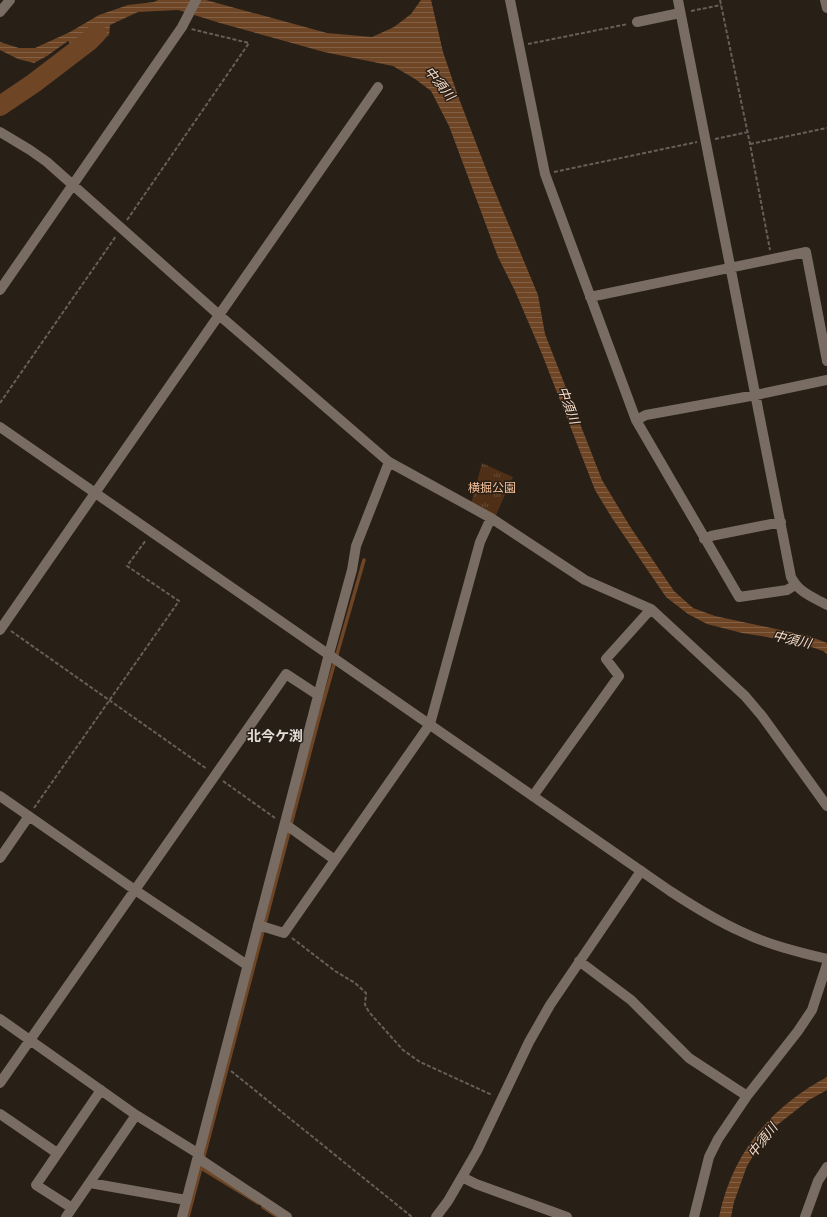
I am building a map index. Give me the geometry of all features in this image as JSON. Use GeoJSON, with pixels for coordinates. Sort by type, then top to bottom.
{"type":"FeatureCollection","features":[{"type":"Feature","properties":{"kind":"street"},"geometry":{"type":"LineString","coordinates":[[0,12],[10,0]]}},
{"type":"Feature","properties":{"kind":"street"},"geometry":{"type":"LineString","coordinates":[[0,290],[183,25],[196,0]]}},
{"type":"Feature","properties":{"kind":"street"},"geometry":{"type":"LineString","coordinates":[[510,0],[545,174],[636,420],[739,597],[787,590],[795,585]]}},
{"type":"Feature","properties":{"kind":"street"},"geometry":{"type":"LineString","coordinates":[[678,0],[791,577],[795,585],[827,605]]}},
{"type":"Feature","properties":{"kind":"street"},"geometry":{"type":"LineString","coordinates":[[825,0],[827,8]]}},
{"type":"Feature","properties":{"kind":"street"},"geometry":{"type":"LineString","coordinates":[[637,22],[680,13]]}},
{"type":"Feature","properties":{"kind":"street"},"geometry":{"type":"LineString","coordinates":[[2,628],[378,87]]}},
{"type":"Feature","properties":{"kind":"street"},"geometry":{"type":"LineString","coordinates":[[2,137],[30,150],[48,162],[219,315],[389,462],[490,518],[585,580],[651,609],[745,696],[762,716],[827,806]]}},
{"type":"Feature","properties":{"kind":"street"},"geometry":{"type":"LineString","coordinates":[[590,296],[806,252],[827,361]]}},
{"type":"Feature","properties":{"kind":"street"},"geometry":{"type":"LineString","coordinates":[[636,420],[646,415],[756,395],[827,380]]}},
{"type":"Feature","properties":{"kind":"street"},"geometry":{"type":"LineString","coordinates":[[0,427],[699,910],[742,932],[781,947],[827,959]]}},
{"type":"Feature","properties":{"kind":"street"},"geometry":{"type":"LineString","coordinates":[[182,1217],[352,570],[356,546],[389,462]]}},
{"type":"Feature","properties":{"kind":"street"},"geometry":{"type":"LineString","coordinates":[[258,925],[284,933],[430,724],[480,542],[490,518]]}},
{"type":"Feature","properties":{"kind":"street"},"geometry":{"type":"LineString","coordinates":[[704,539],[710,536],[781,522]]}},
{"type":"Feature","properties":{"kind":"street"},"geometry":{"type":"LineString","coordinates":[[533,796],[620,676],[606,659],[651,609]]}},
{"type":"Feature","properties":{"kind":"street"},"geometry":{"type":"LineString","coordinates":[[0,1083],[286,674],[318,695]]}},
{"type":"Feature","properties":{"kind":"street"},"geometry":{"type":"LineString","coordinates":[[0,796],[135,890],[247,965]]}},
{"type":"Feature","properties":{"kind":"street"},"geometry":{"type":"LineString","coordinates":[[0,858],[29,816]]}},
{"type":"Feature","properties":{"kind":"street"},"geometry":{"type":"LineString","coordinates":[[285,824],[335,860]]}},
{"type":"Feature","properties":{"kind":"street"},"geometry":{"type":"LineString","coordinates":[[436,1217],[477,1151],[529,1042],[550,1005],[641,870]]}},
{"type":"Feature","properties":{"kind":"street"},"geometry":{"type":"LineString","coordinates":[[579,961],[631,1000],[689,1058],[747,1096]]}},
{"type":"Feature","properties":{"kind":"street"},"geometry":{"type":"LineString","coordinates":[[694,1217],[709,1157],[718,1140],[747,1096],[798,1031],[812,1010],[827,964]]}},
{"type":"Feature","properties":{"kind":"street"},"geometry":{"type":"LineString","coordinates":[[0,1019],[136,1115],[287,1217]]}},
{"type":"Feature","properties":{"kind":"street"},"geometry":{"type":"LineString","coordinates":[[72,1208],[36,1185],[101,1090]]}},
{"type":"Feature","properties":{"kind":"street"},"geometry":{"type":"LineString","coordinates":[[0,1114],[57,1153]]}},
{"type":"Feature","properties":{"kind":"street"},"geometry":{"type":"LineString","coordinates":[[66,1217],[136,1115]]}},
{"type":"Feature","properties":{"kind":"street"},"geometry":{"type":"LineString","coordinates":[[805,1217],[823,1183],[827,1167]]}},
{"type":"Feature","properties":{"kind":"street"},"geometry":{"type":"LineString","coordinates":[[462,1177],[476,1184],[567,1217]]}},
{"type":"Feature","properties":{"kind":"street"},"geometry":{"type":"LineString","coordinates":[[90,1183],[186,1200]]}},
{"type":"Feature","properties":{"kind":"path"},"geometry":{"type":"LineString","coordinates":[[720,0],[748,132],[772,259]]}},
{"type":"Feature","properties":{"kind":"path"},"geometry":{"type":"LineString","coordinates":[[680,13],[721,5]]}},
{"type":"Feature","properties":{"kind":"path"},"geometry":{"type":"LineString","coordinates":[[519,46],[637,22]]}},
{"type":"Feature","properties":{"kind":"path"},"geometry":{"type":"LineString","coordinates":[[0,403],[249,43],[183,25]]}},
{"type":"Feature","properties":{"kind":"path"},"geometry":{"type":"LineString","coordinates":[[750,144],[827,128]]}},
{"type":"Feature","properties":{"kind":"path"},"geometry":{"type":"LineString","coordinates":[[545,174],[748,132]]}},
{"type":"Feature","properties":{"kind":"path"},"geometry":{"type":"LineString","coordinates":[[29,816],[179,601],[127,566],[151,532]]}},
{"type":"Feature","properties":{"kind":"path"},"geometry":{"type":"LineString","coordinates":[[2,628],[285,824]]}},
{"type":"Feature","properties":{"kind":"path"},"geometry":{"type":"LineString","coordinates":[[284,933],[335,971],[355,983],[366,993],[365,1005],[369,1012],[403,1050],[420,1062],[502,1100]]}},
{"type":"Feature","properties":{"kind":"path"},"geometry":{"type":"LineString","coordinates":[[222,1063],[412,1217]]}},
{"type":"Feature","properties":{"kind":"green space","name":"横掘公園"},"geometry":{"type":"Polygon","coordinates":[[[482,463],[513,477],[495,517],[471,504],[482,463]]]}},
{"type":"Feature","properties":{"kind":"water","name":"中須川"},"geometry":{"type":"Polygon","coordinates":[[[158,0],[206,0],[327,33],[372,37],[394,27],[411,14],[421,0],[431,0],[443,52],[458,96],[491,182],[538,295],[545,334],[602,480],[631,528],[674,591],[693,608],[715,616],[809,636],[827,643],[827,654],[823,651],[797,642],[742,633],[707,624],[688,614],[666,597],[612,518],[595,490],[542,354],[515,291],[498,257],[449,126],[431,91],[415,79],[393,66],[324,52],[178,10],[138,12],[110,25],[109,35],[80,56],[68,41],[34,63],[18,59],[0,50],[0,42],[19,48],[35,48],[70,32],[99,15],[128,5],[154,2],[158,0]]]}},
{"type":"Feature","properties":{"kind":"water","name":"中須川"},"geometry":{"type":"Polygon","coordinates":[[[827,1077],[827,1090],[809,1100],[767,1133],[747,1166],[734,1202],[731,1217],[719,1217],[733,1172],[744,1152],[757,1134],[788,1103],[827,1077]]]}},
{"type":"Feature","properties":{"kind":"waterway"},"geometry":{"type":"LineString","coordinates":[[0,106],[34,83],[89,41],[97,33]]}},
{"type":"Feature","properties":{"kind":"waterway"},"geometry":{"type":"LineString","coordinates":[[188,1217],[321,710],[364,560]]}},
{"type":"Feature","properties":{"kind":"waterway"},"geometry":{"type":"LineString","coordinates":[[201,1168],[258,1203]]}},
{"type":"Feature","properties":{"kind":"waterway"},"geometry":{"type":"LineString","coordinates":[[263,1207],[278,1217]]}},
{"type":"Feature","properties":{"kind":"district","name":"北今ケ渕"},"geometry":{"type":"Point","coordinates":[275,736]}}]}
